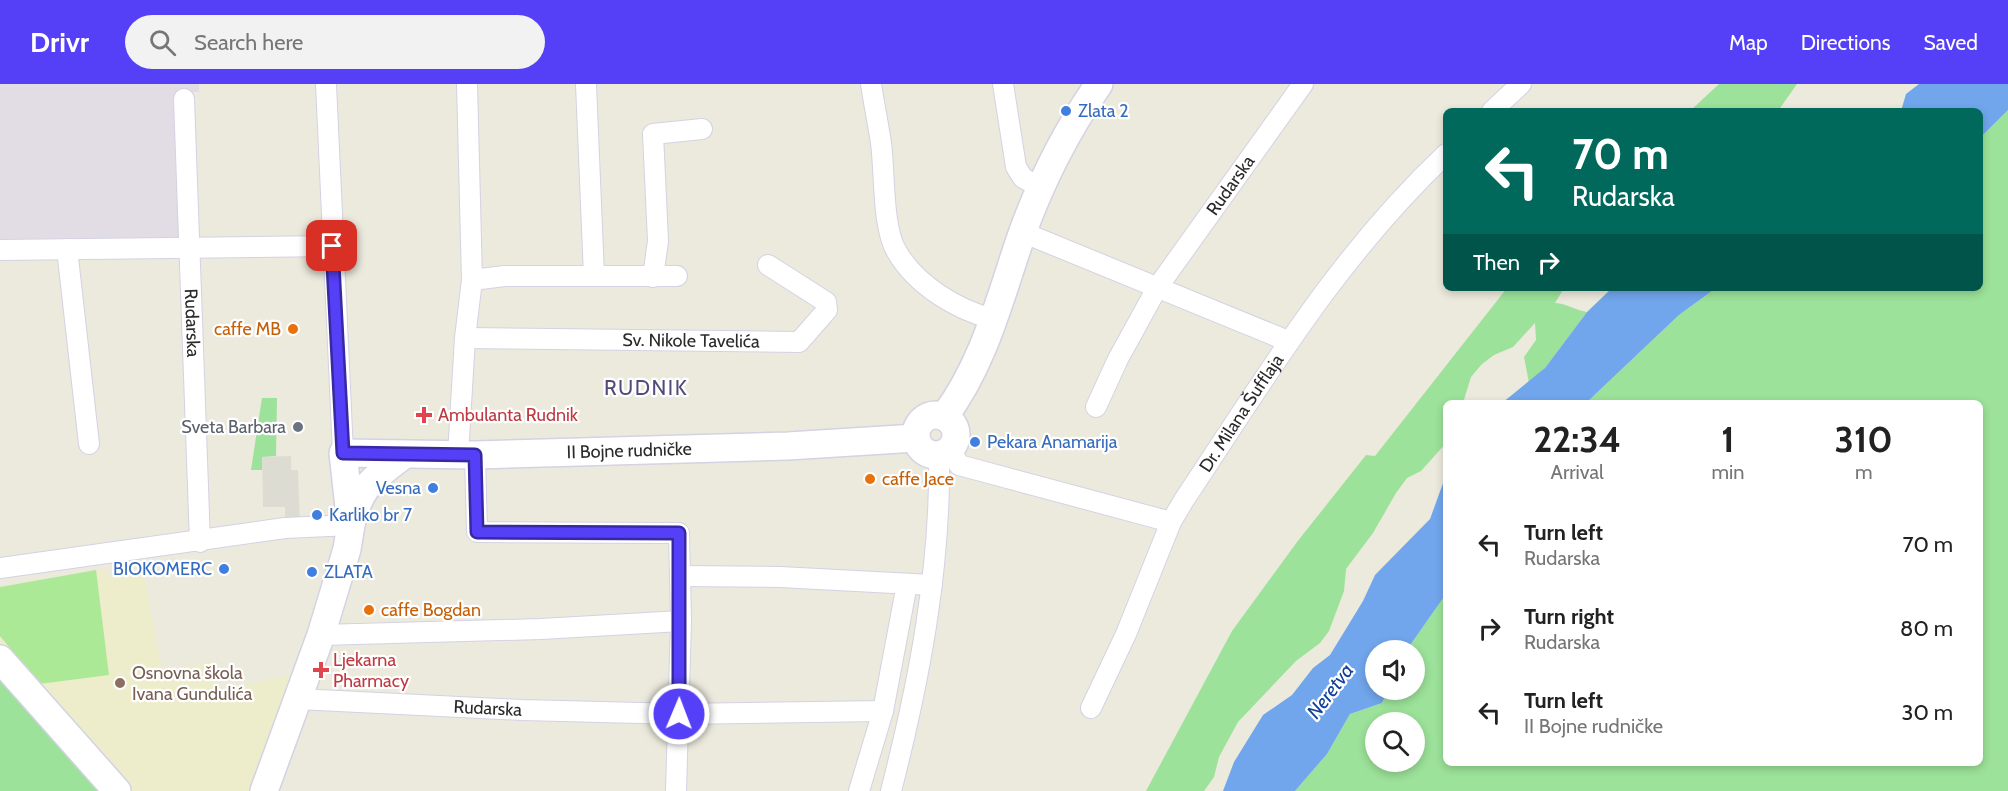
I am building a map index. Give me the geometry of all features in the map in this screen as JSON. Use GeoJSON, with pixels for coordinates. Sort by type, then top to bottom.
{"type":"FeatureCollection","features":[{"type":"Feature","properties":{"kind":"street"},"geometry":{"type":"LineString","coordinates":[[326,84],[343,453],[351,525]]}},
{"type":"Feature","properties":{"kind":"street"},"geometry":{"type":"LineString","coordinates":[[467,84],[472,280],[465,338],[467,455],[477,532],[679,533],[681,621],[676,791]]}},
{"type":"Feature","properties":{"kind":"street"},"geometry":{"type":"LineString","coordinates":[[586,84],[594,276]]}},
{"type":"Feature","properties":{"kind":"street"},"geometry":{"type":"LineString","coordinates":[[872,84],[881,144],[887,214],[896,251],[910,270],[930,288],[976,315],[993,319]]}},
{"type":"Feature","properties":{"kind":"street"},"geometry":{"type":"LineString","coordinates":[[1003,84],[1016,167],[1023,178],[1040,187]]}},
{"type":"Feature","properties":{"kind":"street"},"geometry":{"type":"LineString","coordinates":[[944,417],[981,356],[1040,187],[1086,103],[1099,84]]}},
{"type":"Feature","properties":{"kind":"street","name":"Rudarska"},"geometry":{"type":"LineString","coordinates":[[1096,407],[1118,359],[1157,288],[1304,84]]}},
{"type":"Feature","properties":{"kind":"street"},"geometry":{"type":"LineString","coordinates":[[1495,108],[1521,84]]}},
{"type":"Feature","properties":{"kind":"street","name":"Rudarska"},"geometry":{"type":"LineString","coordinates":[[184,99],[200,542]]}},
{"type":"Feature","properties":{"kind":"street"},"geometry":{"type":"LineString","coordinates":[[653,276],[658,241],[653,134],[702,129]]}},
{"type":"Feature","properties":{"kind":"street","name":"Dr. Milana Šufflaja"},"geometry":{"type":"LineString","coordinates":[[1091,708],[1126,634],[1171,522],[1288,341],[1378,222],[1443,157]]}},
{"type":"Feature","properties":{"kind":"street"},"geometry":{"type":"LineString","coordinates":[[1023,232],[1288,341]]}},
{"type":"Feature","properties":{"kind":"street"},"geometry":{"type":"LineString","coordinates":[[0,250],[332,246]]}},
{"type":"Feature","properties":{"kind":"street"},"geometry":{"type":"LineString","coordinates":[[67,249],[89,444]]}},
{"type":"Feature","properties":{"kind":"street","name":"Sv. Nikole Tavelića"},"geometry":{"type":"LineString","coordinates":[[465,338],[799,342],[828,310],[826,302],[768,265]]}},
{"type":"Feature","properties":{"kind":"street"},"geometry":{"type":"LineString","coordinates":[[472,280],[505,276],[677,276]]}},
{"type":"Feature","properties":{"kind":"street"},"geometry":{"type":"LineString","coordinates":[[891,791],[919,663],[932,585],[944,452],[956,433],[951,423],[944,417],[934,416],[922,421],[916,438],[927,453],[944,452],[959,465],[1171,522]]}},
{"type":"Feature","properties":{"kind":"street","name":"II Bojne rudničke"},"geometry":{"type":"LineString","coordinates":[[343,453],[467,455],[788,446],[916,438]]}},
{"type":"Feature","properties":{"kind":"street"},"geometry":{"type":"LineString","coordinates":[[264,791],[321,636],[361,492],[377,475],[404,455]]}},
{"type":"Feature","properties":{"kind":"street"},"geometry":{"type":"LineString","coordinates":[[0,568],[200,542],[285,528],[351,525]]}},
{"type":"Feature","properties":{"kind":"street"},"geometry":{"type":"LineString","coordinates":[[681,576],[932,585]]}},
{"type":"Feature","properties":{"kind":"street"},"geometry":{"type":"LineString","coordinates":[[859,791],[884,711],[907,584]]}},
{"type":"Feature","properties":{"kind":"street"},"geometry":{"type":"LineString","coordinates":[[321,636],[541,629],[681,621]]}},
{"type":"Feature","properties":{"kind":"street"},"geometry":{"type":"LineString","coordinates":[[0,659],[117,791]]}},
{"type":"Feature","properties":{"kind":"street","name":"Rudarska"},"geometry":{"type":"LineString","coordinates":[[298,699],[522,710],[679,714],[884,711]]}},
{"type":"Feature","properties":{"kind":"shaded area"},"geometry":{"type":"Polygon","coordinates":[[[0,84],[199,84],[199,92],[177,92],[184,248],[0,250],[0,84]]]}},
{"type":"Feature","properties":{"kind":"shaded area"},"geometry":{"type":"Polygon","coordinates":[[[291,456],[291,470],[298,470],[300,528],[285,528],[285,507],[263,507],[262,457],[291,456]]]}},
{"type":"Feature","properties":{"kind":"shaded area","name":"Osnovna škola Ivana Gundulića"},"geometry":{"type":"Polygon","coordinates":[[[106,569],[106,577],[144,571],[162,671],[214,661],[221,689],[293,675],[252,791],[117,791],[0,659],[0,587],[106,569]]]}},
{"type":"Feature","properties":{"kind":"green space"},"geometry":{"type":"Polygon","coordinates":[[[1719,84],[1797,84],[1780,108],[1693,108],[1719,84]]]}},
{"type":"Feature","properties":{"kind":"green space"},"geometry":{"type":"Polygon","coordinates":[[[2008,110],[2008,791],[1295,791],[1327,754],[1350,714],[1382,703],[1383,700],[1425,700],[1425,640],[1414,640],[1443,598],[1443,766],[1983,766],[1983,400],[1589,400],[1679,315],[1712,291],[1983,291],[1983,135],[2008,110]]]}},
{"type":"Feature","properties":{"kind":"green space"},"geometry":{"type":"Polygon","coordinates":[[[1505,291],[1562,291],[1555,303],[1587,312],[1545,368],[1529,383],[1524,357],[1536,340],[1535,323],[1513,347],[1494,355],[1482,364],[1471,377],[1464,400],[1443,400],[1443,446],[1421,471],[1407,478],[1373,533],[1346,569],[1344,591],[1329,631],[1320,643],[1296,661],[1238,722],[1219,757],[1214,777],[1204,791],[1146,791],[1232,631],[1297,542],[1366,455],[1375,456],[1505,291]]]}},
{"type":"Feature","properties":{"kind":"green space"},"geometry":{"type":"Polygon","coordinates":[[[262,398],[277,398],[276,456],[262,457],[262,470],[251,470],[262,398]]]}},
{"type":"Feature","properties":{"kind":"green space"},"geometry":{"type":"Polygon","coordinates":[[[96,570],[109,675],[39,684],[0,636],[0,587],[96,570]]]}},
{"type":"Feature","properties":{"kind":"green space"},"geometry":{"type":"Polygon","coordinates":[[[0,659],[116,791],[0,791],[0,659]]]}},
{"type":"Feature","properties":{"kind":"water"},"geometry":{"type":"Polygon","coordinates":[[[1919,84],[2008,84],[2008,110],[1983,135],[1983,108],[1902,108],[1906,94],[1919,84]]]}},
{"type":"Feature","properties":{"kind":"water"},"geometry":{"type":"Polygon","coordinates":[[[1609,291],[1712,291],[1679,315],[1589,400],[1506,400],[1545,368],[1587,312],[1609,291]]]}},
{"type":"Feature","properties":{"kind":"water","name":"Neretva"},"geometry":{"type":"Polygon","coordinates":[[[1443,483],[1443,598],[1414,640],[1365,640],[1365,700],[1383,700],[1382,703],[1350,714],[1327,754],[1295,791],[1223,791],[1234,762],[1263,715],[1292,695],[1313,668],[1330,655],[1363,601],[1375,575],[1430,519],[1443,483]]]}},
{"type":"Feature","properties":{"kind":"place","name":"Zlata 2"},"geometry":{"type":"Point","coordinates":[1066,111]}},
{"type":"Feature","properties":{"kind":"place","name":"caffe MB"},"geometry":{"type":"Point","coordinates":[293,329]}},
{"type":"Feature","properties":{"kind":"place","name":"Ambulanta Rudnik"},"geometry":{"type":"Point","coordinates":[424,415]}},
{"type":"Feature","properties":{"kind":"place","name":"Sveta Barbara"},"geometry":{"type":"Point","coordinates":[298,427]}},
{"type":"Feature","properties":{"kind":"place","name":"Pekara Anamarija"},"geometry":{"type":"Point","coordinates":[975,442]}},
{"type":"Feature","properties":{"kind":"place","name":"caffe Jace"},"geometry":{"type":"Point","coordinates":[870,479]}},
{"type":"Feature","properties":{"kind":"place","name":"Vesna"},"geometry":{"type":"Point","coordinates":[433,488]}},
{"type":"Feature","properties":{"kind":"place","name":"Karliko br 7"},"geometry":{"type":"Point","coordinates":[317,515]}},
{"type":"Feature","properties":{"kind":"place","name":"BIOKOMERC"},"geometry":{"type":"Point","coordinates":[224,569]}},
{"type":"Feature","properties":{"kind":"place","name":"ZLATA"},"geometry":{"type":"Point","coordinates":[312,572]}},
{"type":"Feature","properties":{"kind":"place","name":"caffe Bogdan"},"geometry":{"type":"Point","coordinates":[369,610]}},
{"type":"Feature","properties":{"kind":"place","name":"Ljekarna Pharmacy"},"geometry":{"type":"Point","coordinates":[321,670]}},
{"type":"Feature","properties":{"kind":"place","name":"Osnovna škola Ivana Gundulića"},"geometry":{"type":"Point","coordinates":[120,683]}},
{"type":"Feature","properties":{"kind":"district","name":"RUDNIK"},"geometry":{"type":"Point","coordinates":[646,388]}},
{"type":"Feature","properties":{"kind":"route"},"geometry":{"type":"LineString","coordinates":[[332,246],[343,453],[475,455],[478,490],[477,532],[679,533],[681,621],[679,714]]}}]}
